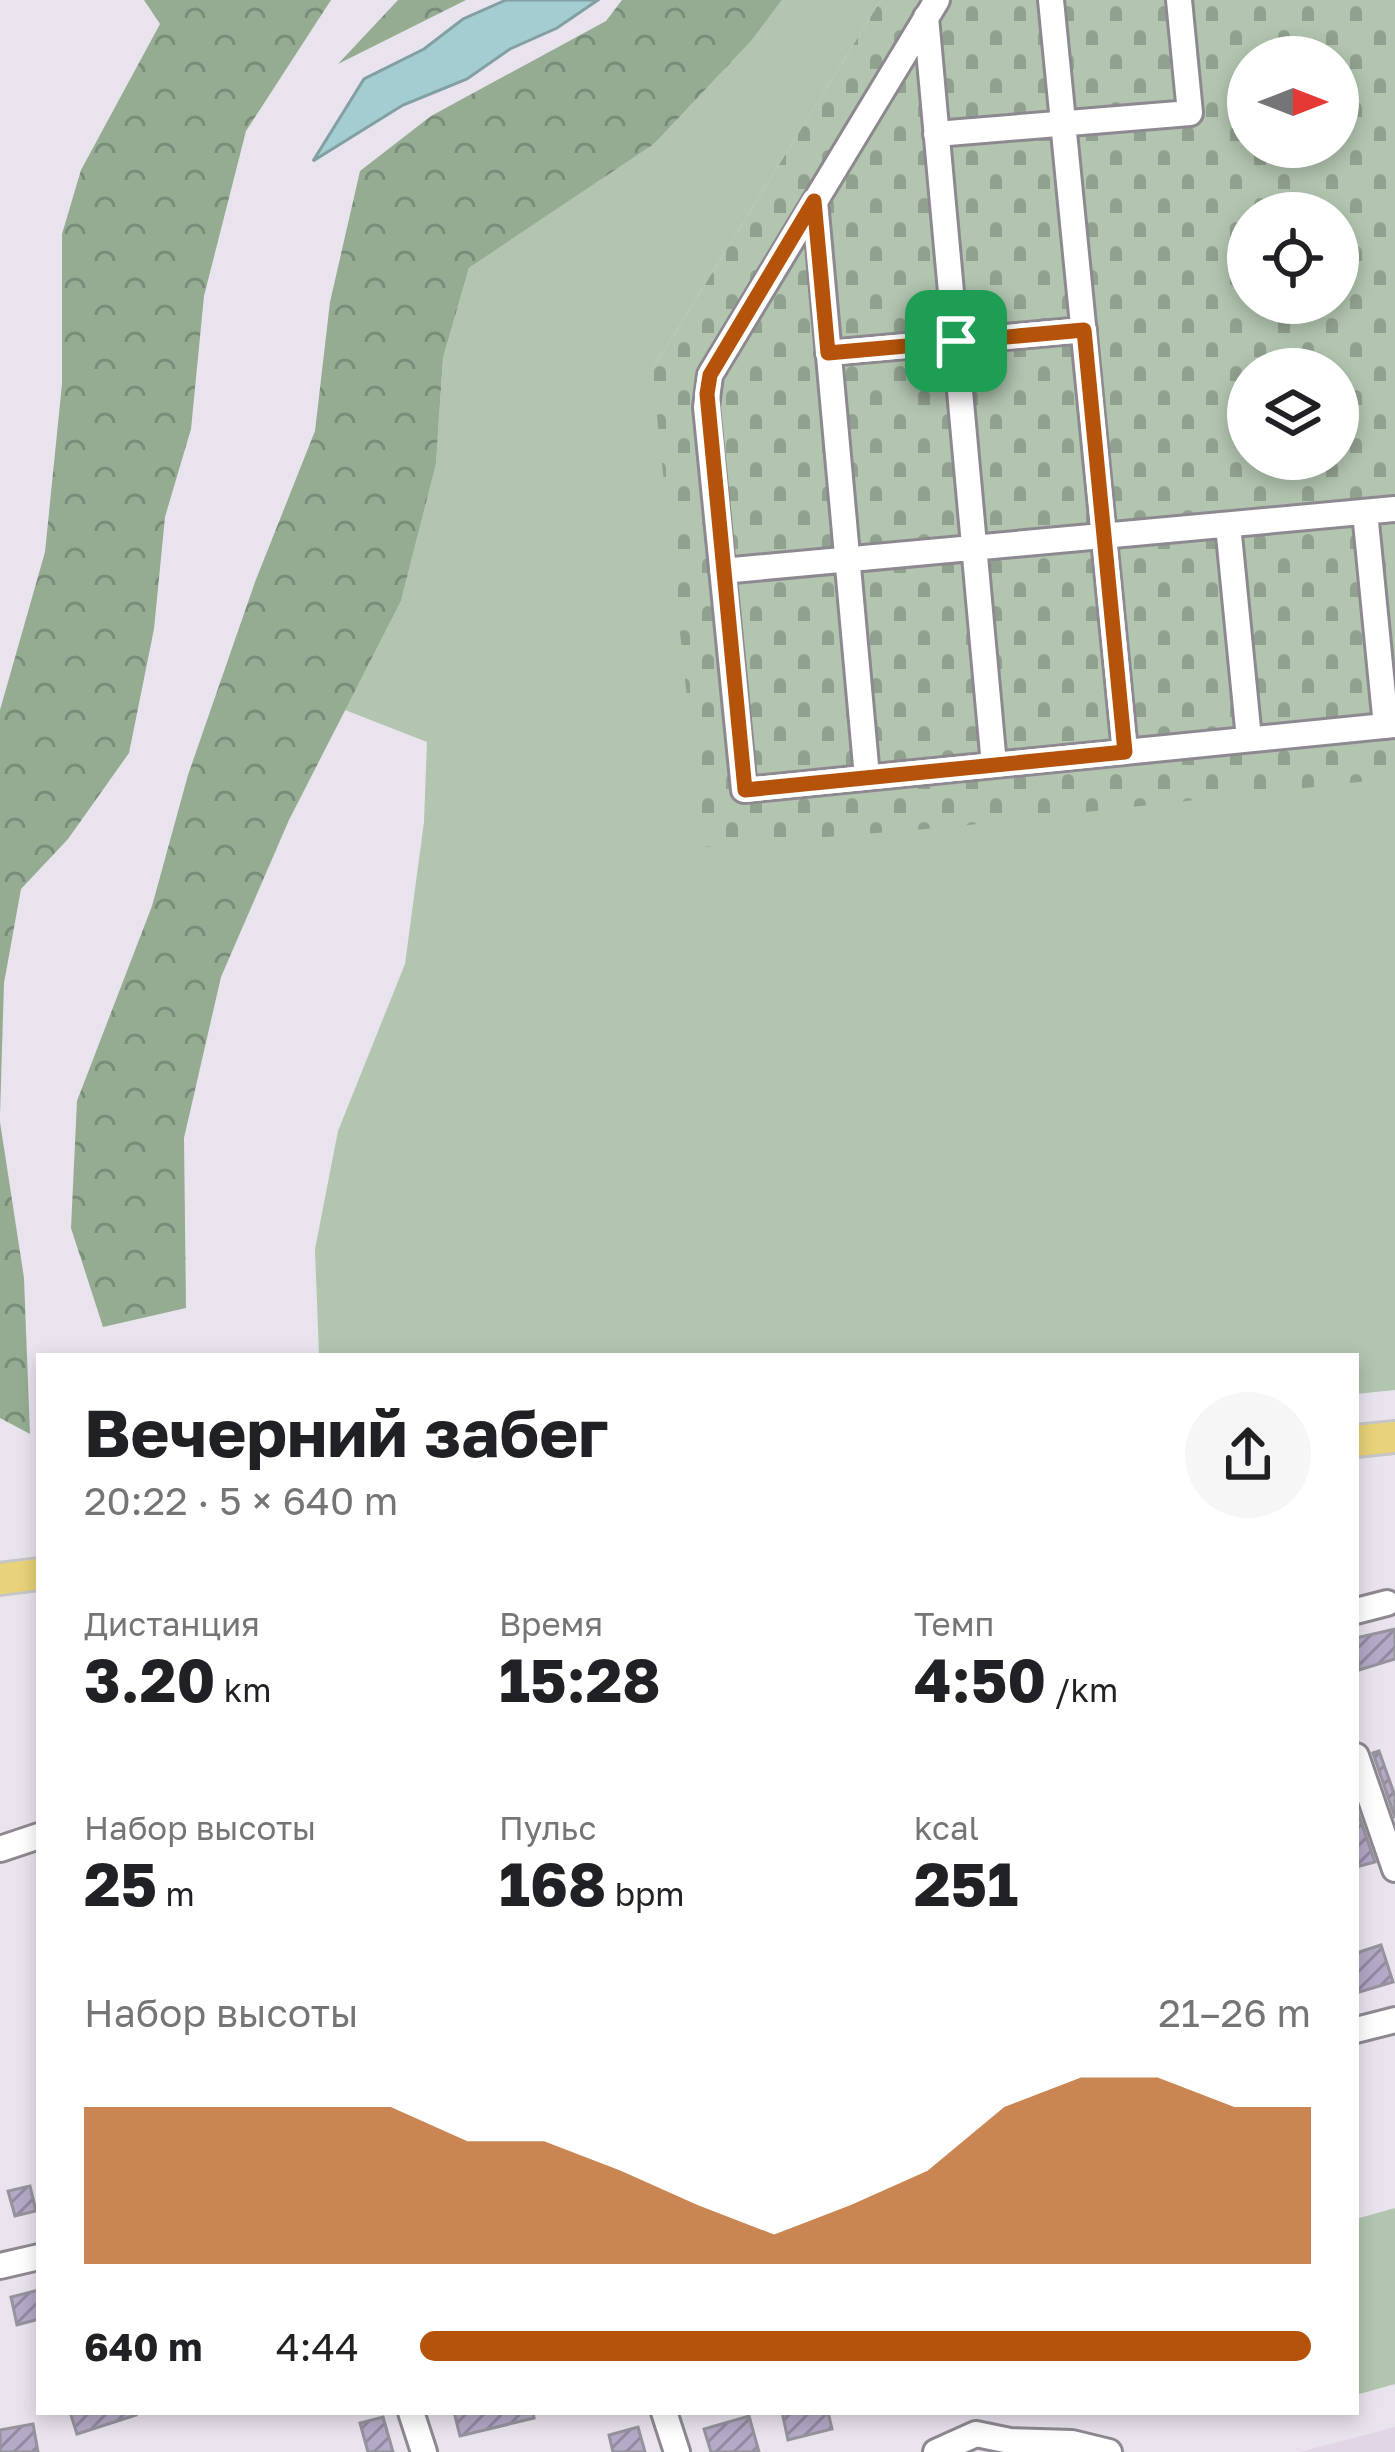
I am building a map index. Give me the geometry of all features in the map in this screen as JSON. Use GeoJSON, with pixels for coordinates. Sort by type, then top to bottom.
{"type":"FeatureCollection","features":[{"type":"Feature","properties":{"kind":"main road"},"geometry":{"type":"LineString","coordinates":[[1359,1442],[1395,1437]]}},
{"type":"Feature","properties":{"kind":"main road"},"geometry":{"type":"LineString","coordinates":[[0,1579],[36,1574]]}},
{"type":"Feature","properties":{"kind":"street"},"geometry":{"type":"LineString","coordinates":[[1051,0],[1125,752]]}},
{"type":"Feature","properties":{"kind":"street"},"geometry":{"type":"LineString","coordinates":[[936,134],[1190,113],[1179,0]]}},
{"type":"Feature","properties":{"kind":"street"},"geometry":{"type":"LineString","coordinates":[[932,8],[936,134],[994,765]]}},
{"type":"Feature","properties":{"kind":"street"},"geometry":{"type":"LineString","coordinates":[[932,8],[710,375],[706,407],[745,790],[1391,725],[1365,512]]}},
{"type":"Feature","properties":{"kind":"street"},"geometry":{"type":"LineString","coordinates":[[814,201],[867,778]]}},
{"type":"Feature","properties":{"kind":"street"},"geometry":{"type":"LineString","coordinates":[[828,353],[1084,330]]}},
{"type":"Feature","properties":{"kind":"street"},"geometry":{"type":"LineString","coordinates":[[722,571],[1395,509]]}},
{"type":"Feature","properties":{"kind":"street"},"geometry":{"type":"LineString","coordinates":[[1228,525],[1249,740]]}},
{"type":"Feature","properties":{"kind":"street"},"geometry":{"type":"LineString","coordinates":[[1359,1610],[1387,1603]]}},
{"type":"Feature","properties":{"kind":"street"},"geometry":{"type":"LineString","coordinates":[[1359,1765],[1395,1870]]}},
{"type":"Feature","properties":{"kind":"street"},"geometry":{"type":"LineString","coordinates":[[0,1849],[36,1837]]}},
{"type":"Feature","properties":{"kind":"street"},"geometry":{"type":"LineString","coordinates":[[1359,2029],[1395,2020]]}},
{"type":"Feature","properties":{"kind":"street"},"geometry":{"type":"LineString","coordinates":[[0,2266],[36,2258]]}},
{"type":"Feature","properties":{"kind":"street"},"geometry":{"type":"LineString","coordinates":[[412,2415],[424,2452]]}},
{"type":"Feature","properties":{"kind":"street"},"geometry":{"type":"LineString","coordinates":[[665,2415],[677,2452]]}},
{"type":"Feature","properties":{"kind":"street"},"geometry":{"type":"LineString","coordinates":[[936,2452],[973,2423],[1010,2440],[1072,2443],[1109,2452]]}},
{"type":"Feature","properties":{"kind":"shaded area"},"geometry":{"type":"Polygon","coordinates":[[[1395,2427],[1395,2452],[1300,2452],[1395,2427]]]}},
{"type":"Feature","properties":{"kind":"green space"},"geometry":{"type":"Polygon","coordinates":[[[144,0],[331,0],[246,131],[204,296],[191,429],[165,517],[154,629],[129,753],[68,839],[21,889],[4,983],[0,1116],[0,710],[45,552],[62,384],[62,234],[81,170],[160,24],[144,0]]]}},
{"type":"Feature","properties":{"kind":"green space"},"geometry":{"type":"Polygon","coordinates":[[[398,0],[466,0],[338,64],[398,0]]]}},
{"type":"Feature","properties":{"kind":"green space"},"geometry":{"type":"Polygon","coordinates":[[[622,0],[782,0],[752,40],[654,144],[469,268],[443,358],[436,464],[401,601],[289,820],[221,977],[184,1138],[186,1308],[103,1327],[71,1228],[77,1101],[152,906],[188,775],[255,582],[315,431],[330,302],[360,171],[431,116],[606,21],[622,0]]]}},
{"type":"Feature","properties":{"kind":"green space"},"geometry":{"type":"Polygon","coordinates":[[[782,0],[881,0],[652,370],[1395,777],[1395,1390],[1359,1394],[1359,1353],[319,1353],[315,1249],[338,1131],[405,964],[424,822],[427,742],[345,710],[401,601],[436,464],[443,358],[469,268],[654,144],[752,40],[782,0]]]}},
{"type":"Feature","properties":{"kind":"green space"},"geometry":{"type":"Polygon","coordinates":[[[881,0],[1395,0],[1395,778],[950,827],[703,847],[652,370],[881,0]]]}},
{"type":"Feature","properties":{"kind":"green space"},"geometry":{"type":"Polygon","coordinates":[[[0,1122],[24,1278],[30,1434],[0,1418],[0,1122]]]}},
{"type":"Feature","properties":{"kind":"green space"},"geometry":{"type":"Polygon","coordinates":[[[1395,2208],[1395,2384],[1359,2394],[1359,2218],[1395,2208]]]}},
{"type":"Feature","properties":{"kind":"water"},"geometry":{"type":"Polygon","coordinates":[[[506,0],[598,0],[467,79],[403,105],[313,161],[364,79],[424,49],[463,19],[506,0]]]}},
{"type":"Feature","properties":{"kind":"building"},"geometry":{"type":"Polygon","coordinates":[[[1395,1629],[1395,1659],[1359,1670],[1359,1637],[1395,1629]]]}},
{"type":"Feature","properties":{"kind":"building"},"geometry":{"type":"Polygon","coordinates":[[[1379,1751],[1395,1796],[1395,1818],[1373,1753],[1379,1751]]]}},
{"type":"Feature","properties":{"kind":"building"},"geometry":{"type":"Polygon","coordinates":[[[1359,1816],[1375,1862],[1359,1866],[1359,1816]]]}},
{"type":"Feature","properties":{"kind":"building"},"geometry":{"type":"Polygon","coordinates":[[[1381,1945],[1393,1982],[1359,1992],[1359,1952],[1381,1945]]]}},
{"type":"Feature","properties":{"kind":"building"},"geometry":{"type":"Polygon","coordinates":[[[30,2186],[36,2211],[15,2216],[8,2191],[30,2186]]]}},
{"type":"Feature","properties":{"kind":"building"},"geometry":{"type":"Polygon","coordinates":[[[36,2291],[36,2320],[17,2325],[11,2297],[36,2291]]]}},
{"type":"Feature","properties":{"kind":"building"},"geometry":{"type":"Polygon","coordinates":[[[71,2415],[136,2415],[77,2434],[71,2415]]]}},
{"type":"Feature","properties":{"kind":"building"},"geometry":{"type":"Polygon","coordinates":[[[455,2415],[534,2415],[534,2418],[460,2436],[455,2415]]]}},
{"type":"Feature","properties":{"kind":"building"},"geometry":{"type":"Polygon","coordinates":[[[783,2415],[829,2415],[832,2429],[788,2440],[783,2415]]]}},
{"type":"Feature","properties":{"kind":"building"},"geometry":{"type":"Polygon","coordinates":[[[749,2416],[759,2452],[711,2452],[704,2429],[749,2416]]]}},
{"type":"Feature","properties":{"kind":"building"},"geometry":{"type":"Polygon","coordinates":[[[383,2417],[393,2452],[368,2452],[360,2423],[383,2417]]]}},
{"type":"Feature","properties":{"kind":"building"},"geometry":{"type":"Polygon","coordinates":[[[33,2424],[38,2452],[0,2452],[0,2430],[33,2424]]]}},
{"type":"Feature","properties":{"kind":"building"},"geometry":{"type":"Polygon","coordinates":[[[638,2427],[645,2452],[613,2452],[609,2435],[638,2427]]]}},
{"type":"Feature","properties":{"kind":"route"},"geometry":{"type":"LineString","coordinates":[[814,201],[828,353],[956,341],[1084,330],[1125,752],[745,790],[706,407],[710,375],[814,201]]}}]}
